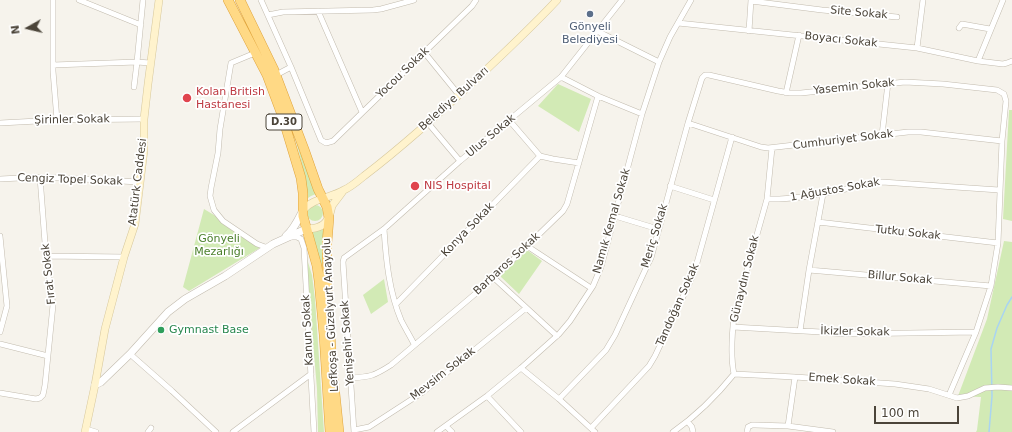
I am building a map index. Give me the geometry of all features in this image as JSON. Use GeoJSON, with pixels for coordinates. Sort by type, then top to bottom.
{"type":"FeatureCollection","features":[{"type":"Feature","properties":{"kind":"highway","name":"Lefkoşa - Güzelyurt Anayolu"},"geometry":{"type":"LineString","coordinates":[[228,0],[267,75],[280,109],[301,178],[304,210],[303,216],[320,281],[330,432]]}},
{"type":"Feature","properties":{"kind":"highway","name":"Lefkoşa - Güzelyurt Anayolu"},"geometry":{"type":"LineString","coordinates":[[240,0],[276,75],[318,189],[327,207],[329,218],[327,238],[327,284],[332,364],[339,432]]}},
{"type":"Feature","properties":{"kind":"main road","name":"Atatürk Caddesi"},"geometry":{"type":"LineString","coordinates":[[86,430],[105,329],[124,257],[135,224],[144,150],[144,119],[150,63],[159,0]]}},
{"type":"Feature","properties":{"kind":"main road","name":"Belediye Bulvarı"},"geometry":{"type":"LineString","coordinates":[[304,210],[308,204],[344,191],[379,165],[459,95],[536,23],[557,0]]}},
{"type":"Feature","properties":{"kind":"main road","name":"Belediye Bulvarı"},"geometry":{"type":"LineString","coordinates":[[329,218],[332,207],[344,191]]}},
{"type":"Feature","properties":{"kind":"main road"},"geometry":{"type":"LineString","coordinates":[[306,229],[320,227],[329,218]]}},
{"type":"Feature","properties":{"kind":"street"},"geometry":{"type":"LineString","coordinates":[[53,0],[53,65],[57,120]]}},
{"type":"Feature","properties":{"kind":"street"},"geometry":{"type":"LineString","coordinates":[[79,0],[91,3],[141,25]]}},
{"type":"Feature","properties":{"kind":"street"},"geometry":{"type":"LineString","coordinates":[[134,88],[143,0]]}},
{"type":"Feature","properties":{"kind":"street"},"geometry":{"type":"LineString","coordinates":[[261,0],[291,67],[276,75]]}},
{"type":"Feature","properties":{"kind":"street"},"geometry":{"type":"LineString","coordinates":[[268,15],[283,12],[377,10],[414,0]]}},
{"type":"Feature","properties":{"kind":"street","name":"Yocou Sokak"},"geometry":{"type":"LineString","coordinates":[[291,67],[321,140],[324,143],[333,141],[472,6],[476,0]]}},
{"type":"Feature","properties":{"kind":"street","name":"Ulus Sokak"},"geometry":{"type":"LineString","coordinates":[[345,257],[384,229],[460,161],[561,77],[622,0]]}},
{"type":"Feature","properties":{"kind":"street","name":"Namık Kemal Sokak"},"geometry":{"type":"LineString","coordinates":[[437,432],[487,396],[557,336],[570,321],[591,288],[601,267],[642,114],[659,62],[666,44],[691,0]]}},
{"type":"Feature","properties":{"kind":"street"},"geometry":{"type":"LineString","coordinates":[[749,31],[751,0]]}},
{"type":"Feature","properties":{"kind":"street","name":"Site Sokak"},"geometry":{"type":"LineString","coordinates":[[751,0],[822,10],[896,17]]}},
{"type":"Feature","properties":{"kind":"street"},"geometry":{"type":"LineString","coordinates":[[917,48],[923,0]]}},
{"type":"Feature","properties":{"kind":"street"},"geometry":{"type":"LineString","coordinates":[[978,61],[1003,0]]}},
{"type":"Feature","properties":{"kind":"street"},"geometry":{"type":"LineString","coordinates":[[318,11],[362,112]]}},
{"type":"Feature","properties":{"kind":"street","name":"Boyacı Sokak"},"geometry":{"type":"LineString","coordinates":[[678,24],[917,48],[978,61],[1003,64],[1007,64],[1012,61]]}},
{"type":"Feature","properties":{"kind":"street"},"geometry":{"type":"LineString","coordinates":[[959,28],[962,24],[990,29]]}},
{"type":"Feature","properties":{"kind":"street"},"geometry":{"type":"LineString","coordinates":[[597,31],[659,62]]}},
{"type":"Feature","properties":{"kind":"street"},"geometry":{"type":"LineString","coordinates":[[786,93],[799,36]]}},
{"type":"Feature","properties":{"kind":"street"},"geometry":{"type":"LineString","coordinates":[[424,52],[459,95]]}},
{"type":"Feature","properties":{"kind":"street"},"geometry":{"type":"LineString","coordinates":[[255,53],[231,63],[210,196],[214,210],[223,221],[257,244],[268,248]]}},
{"type":"Feature","properties":{"kind":"street"},"geometry":{"type":"LineString","coordinates":[[53,65],[137,62],[150,63]]}},
{"type":"Feature","properties":{"kind":"street","name":"Yasemin Sokak"},"geometry":{"type":"LineString","coordinates":[[705,75],[786,93],[801,93],[888,83],[912,82],[997,90],[1004,94],[1006,101],[1002,140]]}},
{"type":"Feature","properties":{"kind":"street","name":"Meriç Sokak"},"geometry":{"type":"LineString","coordinates":[[559,399],[606,350],[613,339],[649,261],[688,123],[702,78],[705,75]]}},
{"type":"Feature","properties":{"kind":"street"},"geometry":{"type":"LineString","coordinates":[[561,77],[598,96],[642,114]]}},
{"type":"Feature","properties":{"kind":"street"},"geometry":{"type":"LineString","coordinates":[[882,135],[888,83]]}},
{"type":"Feature","properties":{"kind":"street","name":"Barbaros Sokak"},"geometry":{"type":"LineString","coordinates":[[350,378],[370,376],[391,365],[414,344],[494,278],[566,208],[598,96]]}},
{"type":"Feature","properties":{"kind":"street","name":"Şirinler Sokak"},"geometry":{"type":"LineString","coordinates":[[0,123],[57,120],[144,119]]}},
{"type":"Feature","properties":{"kind":"street"},"geometry":{"type":"LineString","coordinates":[[509,120],[540,156],[579,163]]}},
{"type":"Feature","properties":{"kind":"street"},"geometry":{"type":"LineString","coordinates":[[428,123],[460,161]]}},
{"type":"Feature","properties":{"kind":"street","name":"Cumhuriyet Sokak"},"geometry":{"type":"LineString","coordinates":[[688,123],[761,147],[772,148],[908,132],[1002,140]]}},
{"type":"Feature","properties":{"kind":"street","name":"Tandoğan Sokak"},"geometry":{"type":"LineString","coordinates":[[593,430],[653,360],[695,270],[732,137]]}},
{"type":"Feature","properties":{"kind":"street"},"geometry":{"type":"LineString","coordinates":[[949,395],[976,332],[991,286],[998,243],[1002,140]]}},
{"type":"Feature","properties":{"kind":"street","name":"Günaydın Sokak"},"geometry":{"type":"LineString","coordinates":[[734,374],[732,358],[733,327],[736,308],[767,199],[772,148]]}},
{"type":"Feature","properties":{"kind":"street","name":"Konya Sokak"},"geometry":{"type":"LineString","coordinates":[[396,304],[540,156]]}},
{"type":"Feature","properties":{"kind":"street","name":"Cengiz Topel Sokak"},"geometry":{"type":"LineString","coordinates":[[0,179],[40,177],[140,182]]}},
{"type":"Feature","properties":{"kind":"street","name":"Fırat Sokak"},"geometry":{"type":"LineString","coordinates":[[0,393],[36,399],[40,398],[42,395],[45,385],[53,305],[46,256],[40,177]]}},
{"type":"Feature","properties":{"kind":"street","name":"1 Ağustos Sokak"},"geometry":{"type":"LineString","coordinates":[[767,199],[776,200],[823,194],[882,182],[999,190]]}},
{"type":"Feature","properties":{"kind":"street"},"geometry":{"type":"LineString","coordinates":[[670,186],[714,200]]}},
{"type":"Feature","properties":{"kind":"street"},"geometry":{"type":"LineString","coordinates":[[800,331],[809,270],[823,194]]}},
{"type":"Feature","properties":{"kind":"street"},"geometry":{"type":"LineString","coordinates":[[278,242],[291,231],[304,210]]}},
{"type":"Feature","properties":{"kind":"street"},"geometry":{"type":"LineString","coordinates":[[615,216],[658,229]]}},
{"type":"Feature","properties":{"kind":"street","name":"Tutku Sokak"},"geometry":{"type":"LineString","coordinates":[[818,222],[998,243]]}},
{"type":"Feature","properties":{"kind":"street"},"geometry":{"type":"LineString","coordinates":[[95,385],[101,382],[130,354],[168,312],[184,299],[225,276],[278,242],[306,229]]}},
{"type":"Feature","properties":{"kind":"street"},"geometry":{"type":"LineString","coordinates":[[384,229],[388,269],[396,304],[402,322],[414,344]]}},
{"type":"Feature","properties":{"kind":"street"},"geometry":{"type":"LineString","coordinates":[[0,236],[2,275],[8,306],[0,332]]}},
{"type":"Feature","properties":{"kind":"street","name":"Kanun Sokak"},"geometry":{"type":"LineString","coordinates":[[290,237],[297,237],[301,240],[304,248],[314,432]]}},
{"type":"Feature","properties":{"kind":"street"},"geometry":{"type":"LineString","coordinates":[[527,246],[591,288]]}},
{"type":"Feature","properties":{"kind":"street"},"geometry":{"type":"LineString","coordinates":[[46,256],[124,257]]}},
{"type":"Feature","properties":{"kind":"street","name":"Yenişehir Sokak"},"geometry":{"type":"LineString","coordinates":[[345,257],[342,262],[354,431]]}},
{"type":"Feature","properties":{"kind":"street","name":"Billur Sokak"},"geometry":{"type":"LineString","coordinates":[[809,270],[991,286]]}},
{"type":"Feature","properties":{"kind":"street"},"geometry":{"type":"LineString","coordinates":[[494,278],[557,336]]}},
{"type":"Feature","properties":{"kind":"street","name":"Mevsim Sokak"},"geometry":{"type":"LineString","coordinates":[[354,431],[369,427],[423,392],[526,308]]}},
{"type":"Feature","properties":{"kind":"street","name":"İkizler Sokak"},"geometry":{"type":"LineString","coordinates":[[733,327],[842,334],[976,332]]}},
{"type":"Feature","properties":{"kind":"street"},"geometry":{"type":"LineString","coordinates":[[0,344],[48,356]]}},
{"type":"Feature","properties":{"kind":"street"},"geometry":{"type":"LineString","coordinates":[[130,354],[216,432]]}},
{"type":"Feature","properties":{"kind":"street"},"geometry":{"type":"LineString","coordinates":[[521,368],[559,399],[593,430]]}},
{"type":"Feature","properties":{"kind":"street"},"geometry":{"type":"LineString","coordinates":[[233,432],[311,374]]}},
{"type":"Feature","properties":{"kind":"street"},"geometry":{"type":"LineString","coordinates":[[672,432],[688,422],[734,374]]}},
{"type":"Feature","properties":{"kind":"street","name":"Emek Sokak"},"geometry":{"type":"LineString","coordinates":[[734,374],[895,384],[929,389],[957,398],[964,398],[985,388],[1012,388]]}},
{"type":"Feature","properties":{"kind":"street"},"geometry":{"type":"LineString","coordinates":[[788,426],[795,377]]}},
{"type":"Feature","properties":{"kind":"street"},"geometry":{"type":"LineString","coordinates":[[487,396],[521,432]]}},
{"type":"Feature","properties":{"kind":"street"},"geometry":{"type":"LineString","coordinates":[[688,422],[692,427],[693,432]]}},
{"type":"Feature","properties":{"kind":"street"},"geometry":{"type":"LineString","coordinates":[[747,430],[750,426],[755,425],[788,426],[813,431],[834,432]]}},
{"type":"Feature","properties":{"kind":"street"},"geometry":{"type":"LineString","coordinates":[[446,426],[452,432]]}},
{"type":"Feature","properties":{"kind":"street"},"geometry":{"type":"LineString","coordinates":[[86,430],[96,432]]}},
{"type":"Feature","properties":{"kind":"green space"},"geometry":{"type":"Polygon","coordinates":[[[558,84],[591,99],[579,132],[538,106],[558,84]]]}},
{"type":"Feature","properties":{"kind":"green space"},"geometry":{"type":"Polygon","coordinates":[[[1009,110],[1012,110],[1012,221],[1003,219],[1009,110]]]}},
{"type":"Feature","properties":{"kind":"green space"},"geometry":{"type":"Polygon","coordinates":[[[291,126],[316,194],[308,198],[297,144],[291,126]]]}},
{"type":"Feature","properties":{"kind":"green space"},"geometry":{"type":"Polygon","coordinates":[[[315,205],[321,207],[323,213],[321,219],[315,221],[309,219],[307,213],[309,207],[315,205]]]}},
{"type":"Feature","properties":{"kind":"green space","name":"Gönyeli Mezarlığı"},"geometry":{"type":"Polygon","coordinates":[[[204,209],[263,246],[189,291],[183,287],[204,209]]]}},
{"type":"Feature","properties":{"kind":"green space"},"geometry":{"type":"Polygon","coordinates":[[[324,227],[326,328],[311,231],[324,227]]]}},
{"type":"Feature","properties":{"kind":"green space"},"geometry":{"type":"Polygon","coordinates":[[[1004,241],[1012,242],[1012,432],[976,432],[981,397],[958,396],[987,319],[1004,241]]]}},
{"type":"Feature","properties":{"kind":"green space"},"geometry":{"type":"Polygon","coordinates":[[[527,250],[542,261],[519,294],[500,276],[527,250]]]}},
{"type":"Feature","properties":{"kind":"green space"},"geometry":{"type":"Polygon","coordinates":[[[307,259],[312,275],[315,299],[324,432],[318,432],[317,389],[306,262],[307,259]]]}},
{"type":"Feature","properties":{"kind":"green space"},"geometry":{"type":"Polygon","coordinates":[[[384,279],[388,302],[371,314],[363,295],[384,279]]]}},
{"type":"Feature","properties":{"kind":"waterway"},"geometry":{"type":"LineString","coordinates":[[989,432],[992,396],[991,349],[997,328],[1012,297]]}},
{"type":"Feature","properties":{"kind":"place","name":"Gönyeli Belediyesi"},"geometry":{"type":"Point","coordinates":[590,14]}},
{"type":"Feature","properties":{"kind":"place","name":"Kolan British Hastanesi"},"geometry":{"type":"Point","coordinates":[187,98]}},
{"type":"Feature","properties":{"kind":"place","name":"NIS Hospital"},"geometry":{"type":"Point","coordinates":[415,186]}},
{"type":"Feature","properties":{"kind":"place","name":"Gymnast Base"},"geometry":{"type":"Point","coordinates":[161,330]}}]}
